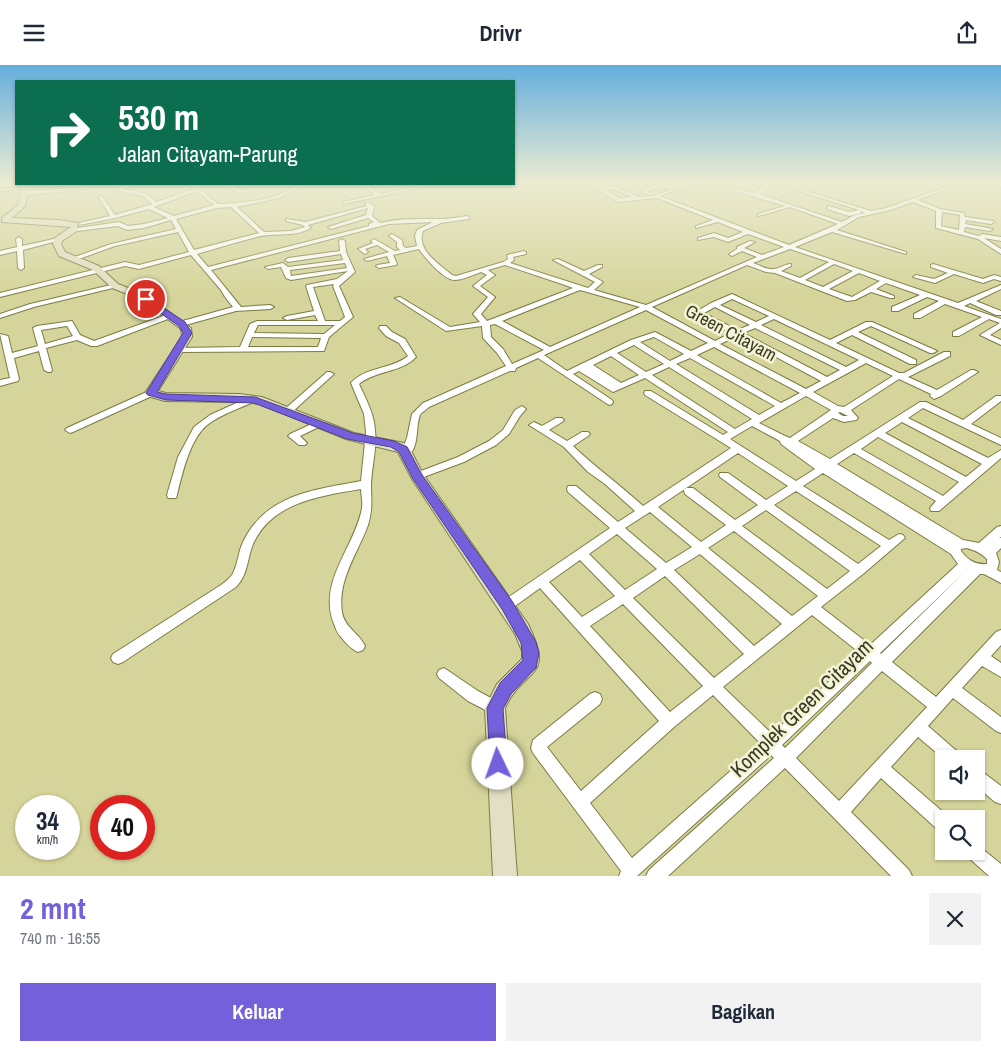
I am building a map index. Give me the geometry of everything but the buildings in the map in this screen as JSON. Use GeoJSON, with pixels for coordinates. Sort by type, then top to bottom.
{"type":"FeatureCollection","features":[{"type":"Feature","properties":{"kind":"street"},"geometry":{"type":"LineString","coordinates":[[5,221],[59,222],[73,228],[104,227],[118,224],[128,228],[144,227],[164,221]]}},
{"type":"Feature","properties":{"kind":"street"},"geometry":{"type":"LineString","coordinates":[[0,253],[58,240],[73,228],[96,221]]}},
{"type":"Feature","properties":{"kind":"street"},"geometry":{"type":"LineString","coordinates":[[100,221],[104,227]]}},
{"type":"Feature","properties":{"kind":"street"},"geometry":{"type":"LineString","coordinates":[[174,221],[192,252],[224,289],[237,309]]}},
{"type":"Feature","properties":{"kind":"street"},"geometry":{"type":"LineString","coordinates":[[249,221],[263,234]]}},
{"type":"Feature","properties":{"kind":"street"},"geometry":{"type":"LineString","coordinates":[[0,295],[125,263],[140,267],[192,252],[277,232],[287,228],[285,222],[305,224],[317,221]]}},
{"type":"Feature","properties":{"kind":"street"},"geometry":{"type":"LineString","coordinates":[[331,227],[352,221]]}},
{"type":"Feature","properties":{"kind":"street"},"geometry":{"type":"LineString","coordinates":[[328,239],[378,223],[375,221]]}},
{"type":"Feature","properties":{"kind":"street"},"geometry":{"type":"LineString","coordinates":[[207,269],[395,221]]}},
{"type":"Feature","properties":{"kind":"street"},"geometry":{"type":"LineString","coordinates":[[440,221],[420,229],[417,238],[420,247],[452,278],[505,263],[511,260],[509,256],[524,253]]}},
{"type":"Feature","properties":{"kind":"street"},"geometry":{"type":"LineString","coordinates":[[698,227],[717,221],[989,317],[1000,317]]}},
{"type":"Feature","properties":{"kind":"street"},"geometry":{"type":"LineString","coordinates":[[836,221],[843,223]]}},
{"type":"Feature","properties":{"kind":"street"},"geometry":{"type":"LineString","coordinates":[[358,646],[348,638],[337,621],[334,598],[342,567],[367,507],[366,484],[392,443],[420,409],[646,307],[747,263],[832,230],[847,221]]}},
{"type":"Feature","properties":{"kind":"street"},"geometry":{"type":"LineString","coordinates":[[938,221],[938,227],[964,230],[1001,239]]}},
{"type":"Feature","properties":{"kind":"street"},"geometry":{"type":"LineString","coordinates":[[963,221],[964,230]]}},
{"type":"Feature","properties":{"kind":"street"},"geometry":{"type":"LineString","coordinates":[[983,221],[991,222]]}},
{"type":"Feature","properties":{"kind":"street"},"geometry":{"type":"LineString","coordinates":[[277,232],[293,234],[308,228],[305,224]]}},
{"type":"Feature","properties":{"kind":"street"},"geometry":{"type":"LineString","coordinates":[[144,227],[152,235]]}},
{"type":"Feature","properties":{"kind":"street"},"geometry":{"type":"LineString","coordinates":[[964,230],[990,229]]}},
{"type":"Feature","properties":{"kind":"street"},"geometry":{"type":"LineString","coordinates":[[74,259],[113,245],[179,230]]}},
{"type":"Feature","properties":{"kind":"street"},"geometry":{"type":"LineString","coordinates":[[832,230],[904,253]]}},
{"type":"Feature","properties":{"kind":"street"},"geometry":{"type":"LineString","coordinates":[[964,230],[1001,252]]}},
{"type":"Feature","properties":{"kind":"street"},"geometry":{"type":"LineString","coordinates":[[700,239],[714,235],[731,241],[748,232]]}},
{"type":"Feature","properties":{"kind":"street"},"geometry":{"type":"LineString","coordinates":[[392,236],[400,241],[400,247],[406,251]]}},
{"type":"Feature","properties":{"kind":"street"},"geometry":{"type":"LineString","coordinates":[[19,239],[21,268]]}},
{"type":"Feature","properties":{"kind":"street"},"geometry":{"type":"LineString","coordinates":[[58,240],[57,243],[62,253],[99,271],[115,286],[142,297],[182,324],[188,333],[151,393],[70,430]]}},
{"type":"Feature","properties":{"kind":"street"},"geometry":{"type":"LineString","coordinates":[[178,350],[318,351],[321,349],[326,336],[349,317],[336,286],[350,274],[351,269],[343,252],[342,241]]}},
{"type":"Feature","properties":{"kind":"street"},"geometry":{"type":"LineString","coordinates":[[365,251],[361,249],[376,242],[392,254],[394,264],[379,266]]}},
{"type":"Feature","properties":{"kind":"street"},"geometry":{"type":"LineString","coordinates":[[742,249],[739,248],[752,242]]}},
{"type":"Feature","properties":{"kind":"street"},"geometry":{"type":"LineString","coordinates":[[321,244],[324,255]]}},
{"type":"Feature","properties":{"kind":"street"},"geometry":{"type":"LineString","coordinates":[[992,245],[1001,246]]}},
{"type":"Feature","properties":{"kind":"street"},"geometry":{"type":"LineString","coordinates":[[367,259],[420,247]]}},
{"type":"Feature","properties":{"kind":"street"},"geometry":{"type":"LineString","coordinates":[[732,254],[742,249],[762,257]]}},
{"type":"Feature","properties":{"kind":"street"},"geometry":{"type":"LineString","coordinates":[[288,260],[303,254],[324,255],[343,252]]}},
{"type":"Feature","properties":{"kind":"street"},"geometry":{"type":"LineString","coordinates":[[556,260],[585,273],[601,283],[589,290]]}},
{"type":"Feature","properties":{"kind":"street"},"geometry":{"type":"LineString","coordinates":[[286,269],[347,261]]}},
{"type":"Feature","properties":{"kind":"street"},"geometry":{"type":"LineString","coordinates":[[799,281],[834,262]]}},
{"type":"Feature","properties":{"kind":"street"},"geometry":{"type":"LineString","coordinates":[[505,263],[578,288],[646,307]]}},
{"type":"Feature","properties":{"kind":"street"},"geometry":{"type":"LineString","coordinates":[[747,263],[765,270],[776,271],[851,299],[885,281]]}},
{"type":"Feature","properties":{"kind":"street"},"geometry":{"type":"LineString","coordinates":[[268,267],[283,265],[288,277],[291,278],[351,269]]}},
{"type":"Feature","properties":{"kind":"street"},"geometry":{"type":"LineString","coordinates":[[776,271],[788,265]]}},
{"type":"Feature","properties":{"kind":"street"},"geometry":{"type":"LineString","coordinates":[[585,273],[600,266]]}},
{"type":"Feature","properties":{"kind":"street"},"geometry":{"type":"LineString","coordinates":[[933,266],[983,281],[994,277],[1000,284],[987,294],[958,306]]}},
{"type":"Feature","properties":{"kind":"street"},"geometry":{"type":"LineString","coordinates":[[482,270],[492,275],[476,286],[492,297],[477,314],[486,338],[500,351],[512,369]]}},
{"type":"Feature","properties":{"kind":"street"},"geometry":{"type":"LineString","coordinates":[[823,290],[858,271]]}},
{"type":"Feature","properties":{"kind":"street"},"geometry":{"type":"LineString","coordinates":[[916,277],[935,281],[952,273]]}},
{"type":"Feature","properties":{"kind":"street"},"geometry":{"type":"LineString","coordinates":[[322,323],[309,285],[340,281]]}},
{"type":"Feature","properties":{"kind":"street"},"geometry":{"type":"LineString","coordinates":[[0,316],[32,305],[115,286]]}},
{"type":"Feature","properties":{"kind":"street"},"geometry":{"type":"LineString","coordinates":[[398,298],[449,329],[496,321],[578,288]]}},
{"type":"Feature","properties":{"kind":"street"},"geometry":{"type":"LineString","coordinates":[[870,289],[892,297]]}},
{"type":"Feature","properties":{"kind":"street"},"geometry":{"type":"LineString","coordinates":[[987,294],[1001,299]]}},
{"type":"Feature","properties":{"kind":"street"},"geometry":{"type":"LineString","coordinates":[[895,309],[926,295]]}},
{"type":"Feature","properties":{"kind":"street"},"geometry":{"type":"LineString","coordinates":[[828,381],[698,314],[713,304],[732,296],[938,394]]}},
{"type":"Feature","properties":{"kind":"street"},"geometry":{"type":"LineString","coordinates":[[917,316],[945,301]]}},
{"type":"Feature","properties":{"kind":"street"},"geometry":{"type":"LineString","coordinates":[[970,301],[1000,317]]}},
{"type":"Feature","properties":{"kind":"street"},"geometry":{"type":"LineString","coordinates":[[713,304],[848,370]]}},
{"type":"Feature","properties":{"kind":"street"},"geometry":{"type":"LineString","coordinates":[[182,324],[237,309],[270,307]]}},
{"type":"Feature","properties":{"kind":"street","name":"Green Citayam"},"geometry":{"type":"LineString","coordinates":[[646,307],[669,319],[672,324],[806,393],[840,413]]}},
{"type":"Feature","properties":{"kind":"street"},"geometry":{"type":"LineString","coordinates":[[243,350],[255,323],[318,312]]}},
{"type":"Feature","properties":{"kind":"street"},"geometry":{"type":"LineString","coordinates":[[9,357],[76,337],[96,344],[169,317]]}},
{"type":"Feature","properties":{"kind":"street"},"geometry":{"type":"LineString","coordinates":[[584,366],[613,389],[736,333],[777,317],[794,320],[840,338]]}},
{"type":"Feature","properties":{"kind":"street"},"geometry":{"type":"LineString","coordinates":[[956,334],[989,317]]}},
{"type":"Feature","properties":{"kind":"street"},"geometry":{"type":"LineString","coordinates":[[271,321],[344,323]]}},
{"type":"Feature","properties":{"kind":"street"},"geometry":{"type":"LineString","coordinates":[[496,321],[550,350]]}},
{"type":"Feature","properties":{"kind":"street"},"geometry":{"type":"LineString","coordinates":[[48,370],[36,329],[69,323],[76,337]]}},
{"type":"Feature","properties":{"kind":"street"},"geometry":{"type":"LineString","coordinates":[[831,342],[868,324],[876,325],[933,351]]}},
{"type":"Feature","properties":{"kind":"street"},"geometry":{"type":"LineString","coordinates":[[1001,325],[984,335],[1001,343]]}},
{"type":"Feature","properties":{"kind":"street"},"geometry":{"type":"LineString","coordinates":[[383,328],[389,334],[402,341],[412,357],[405,362],[370,373],[355,383],[368,414],[371,431],[392,443],[417,476],[507,605],[528,642],[532,653],[530,663],[505,689],[495,708],[505,876]]}},
{"type":"Feature","properties":{"kind":"street"},"geometry":{"type":"LineString","coordinates":[[851,332],[913,362]]}},
{"type":"Feature","properties":{"kind":"street"},"geometry":{"type":"LineString","coordinates":[[567,374],[655,334],[782,407]]}},
{"type":"Feature","properties":{"kind":"street"},"geometry":{"type":"LineString","coordinates":[[250,335],[326,336]]}},
{"type":"Feature","properties":{"kind":"street"},"geometry":{"type":"LineString","coordinates":[[0,336],[4,336],[15,379],[0,383]]}},
{"type":"Feature","properties":{"kind":"street"},"geometry":{"type":"LineString","coordinates":[[634,342],[790,444],[958,547]]}},
{"type":"Feature","properties":{"kind":"street"},"geometry":{"type":"LineString","coordinates":[[612,353],[735,433]]}},
{"type":"Feature","properties":{"kind":"street"},"geometry":{"type":"LineString","coordinates":[[790,444],[902,376],[947,354]]}},
{"type":"Feature","properties":{"kind":"street"},"geometry":{"type":"LineString","coordinates":[[538,355],[609,402]]}},
{"type":"Feature","properties":{"kind":"street"},"geometry":{"type":"LineString","coordinates":[[724,439],[866,359]]}},
{"type":"Feature","properties":{"kind":"street"},"geometry":{"type":"LineString","coordinates":[[580,625],[974,372]]}},
{"type":"Feature","properties":{"kind":"street"},"geometry":{"type":"LineString","coordinates":[[288,411],[330,374]]}},
{"type":"Feature","properties":{"kind":"street"},"geometry":{"type":"LineString","coordinates":[[151,393],[166,397],[252,399],[351,436],[392,443]]}},
{"type":"Feature","properties":{"kind":"street"},"geometry":{"type":"LineString","coordinates":[[579,803],[670,722],[894,542],[648,393]]}},
{"type":"Feature","properties":{"kind":"street"},"geometry":{"type":"LineString","coordinates":[[964,424],[999,398]]}},
{"type":"Feature","properties":{"kind":"street"},"geometry":{"type":"LineString","coordinates":[[172,495],[177,472],[197,429],[208,420],[252,399]]}},
{"type":"Feature","properties":{"kind":"street"},"geometry":{"type":"LineString","coordinates":[[923,404],[1001,442]]}},
{"type":"Feature","properties":{"kind":"street"},"geometry":{"type":"LineString","coordinates":[[417,476],[478,451],[493,442],[511,427],[516,413],[522,409]]}},
{"type":"Feature","properties":{"kind":"street"},"geometry":{"type":"LineString","coordinates":[[902,418],[989,463]]}},
{"type":"Feature","properties":{"kind":"street"},"geometry":{"type":"LineString","coordinates":[[559,420],[538,428],[568,445],[592,470],[700,548],[792,624]]}},
{"type":"Feature","properties":{"kind":"street"},"geometry":{"type":"LineString","coordinates":[[302,443],[293,436],[318,424]]}},
{"type":"Feature","properties":{"kind":"street"},"geometry":{"type":"LineString","coordinates":[[878,433],[967,482]]}},
{"type":"Feature","properties":{"kind":"street"},"geometry":{"type":"LineString","coordinates":[[568,445],[585,434]]}},
{"type":"Feature","properties":{"kind":"street"},"geometry":{"type":"LineString","coordinates":[[507,605],[619,527],[738,448]]}},
{"type":"Feature","properties":{"kind":"street"},"geometry":{"type":"LineString","coordinates":[[854,449],[939,505],[1001,453]]}},
{"type":"Feature","properties":{"kind":"street"},"geometry":{"type":"LineString","coordinates":[[724,475],[859,571]]}},
{"type":"Feature","properties":{"kind":"street"},"geometry":{"type":"LineString","coordinates":[[118,658],[225,589],[236,579],[248,544],[257,525],[268,514],[301,498],[366,484]]}},
{"type":"Feature","properties":{"kind":"street"},"geometry":{"type":"LineString","coordinates":[[572,489],[619,527],[666,569],[754,654]]}},
{"type":"Feature","properties":{"kind":"street"},"geometry":{"type":"LineString","coordinates":[[689,491],[827,596]]}},
{"type":"Feature","properties":{"kind":"street"},"geometry":{"type":"LineString","coordinates":[[985,562],[1001,530]]}},
{"type":"Feature","properties":{"kind":"street"},"geometry":{"type":"LineString","coordinates":[[985,562],[1001,542]]}},
{"type":"Feature","properties":{"kind":"street"},"geometry":{"type":"LineString","coordinates":[[958,547],[967,543],[1001,579]]}},
{"type":"Feature","properties":{"kind":"street"},"geometry":{"type":"LineString","coordinates":[[958,547],[958,557],[985,562]]}},
{"type":"Feature","properties":{"kind":"street"},"geometry":{"type":"LineString","coordinates":[[581,554],[903,876]]}},
{"type":"Feature","properties":{"kind":"street","name":"Komplek Green Citayam"},"geometry":{"type":"LineString","coordinates":[[655,876],[784,759],[875,657],[985,562]]}},
{"type":"Feature","properties":{"kind":"street"},"geometry":{"type":"LineString","coordinates":[[541,581],[670,722]]}},
{"type":"Feature","properties":{"kind":"street"},"geometry":{"type":"LineString","coordinates":[[813,608],[937,706]]}},
{"type":"Feature","properties":{"kind":"street"},"geometry":{"type":"LineString","coordinates":[[839,813],[1001,636]]}},
{"type":"Feature","properties":{"kind":"street"},"geometry":{"type":"LineString","coordinates":[[595,699],[538,745],[540,751],[629,873],[771,745],[875,657]]}},
{"type":"Feature","properties":{"kind":"street"},"geometry":{"type":"LineString","coordinates":[[981,657],[1001,671]]}},
{"type":"Feature","properties":{"kind":"street"},"geometry":{"type":"LineString","coordinates":[[444,674],[473,696],[495,708]]}},
{"type":"Feature","properties":{"kind":"street"},"geometry":{"type":"LineString","coordinates":[[952,689],[1001,726]]}},
{"type":"Feature","properties":{"kind":"street"},"geometry":{"type":"LineString","coordinates":[[917,727],[944,750]]}},
{"type":"Feature","properties":{"kind":"street"},"geometry":{"type":"LineString","coordinates":[[880,767],[935,816]]}},
{"type":"Feature","properties":{"kind":"street"},"geometry":{"type":"LineString","coordinates":[[985,784],[1001,797]]}},
{"type":"Feature","properties":{"kind":"street"},"geometry":{"type":"LineString","coordinates":[[984,860],[1001,875]]}},
{"type":"Feature","properties":{"kind":"route"},"geometry":{"type":"LineString","coordinates":[[146,299],[169,317],[182,324],[188,333],[151,393],[166,397],[240,398],[262,401],[351,436],[394,444],[403,449],[417,476],[507,605],[522,629],[532,653],[526,670],[505,689],[495,708],[498,764]]}}]}
